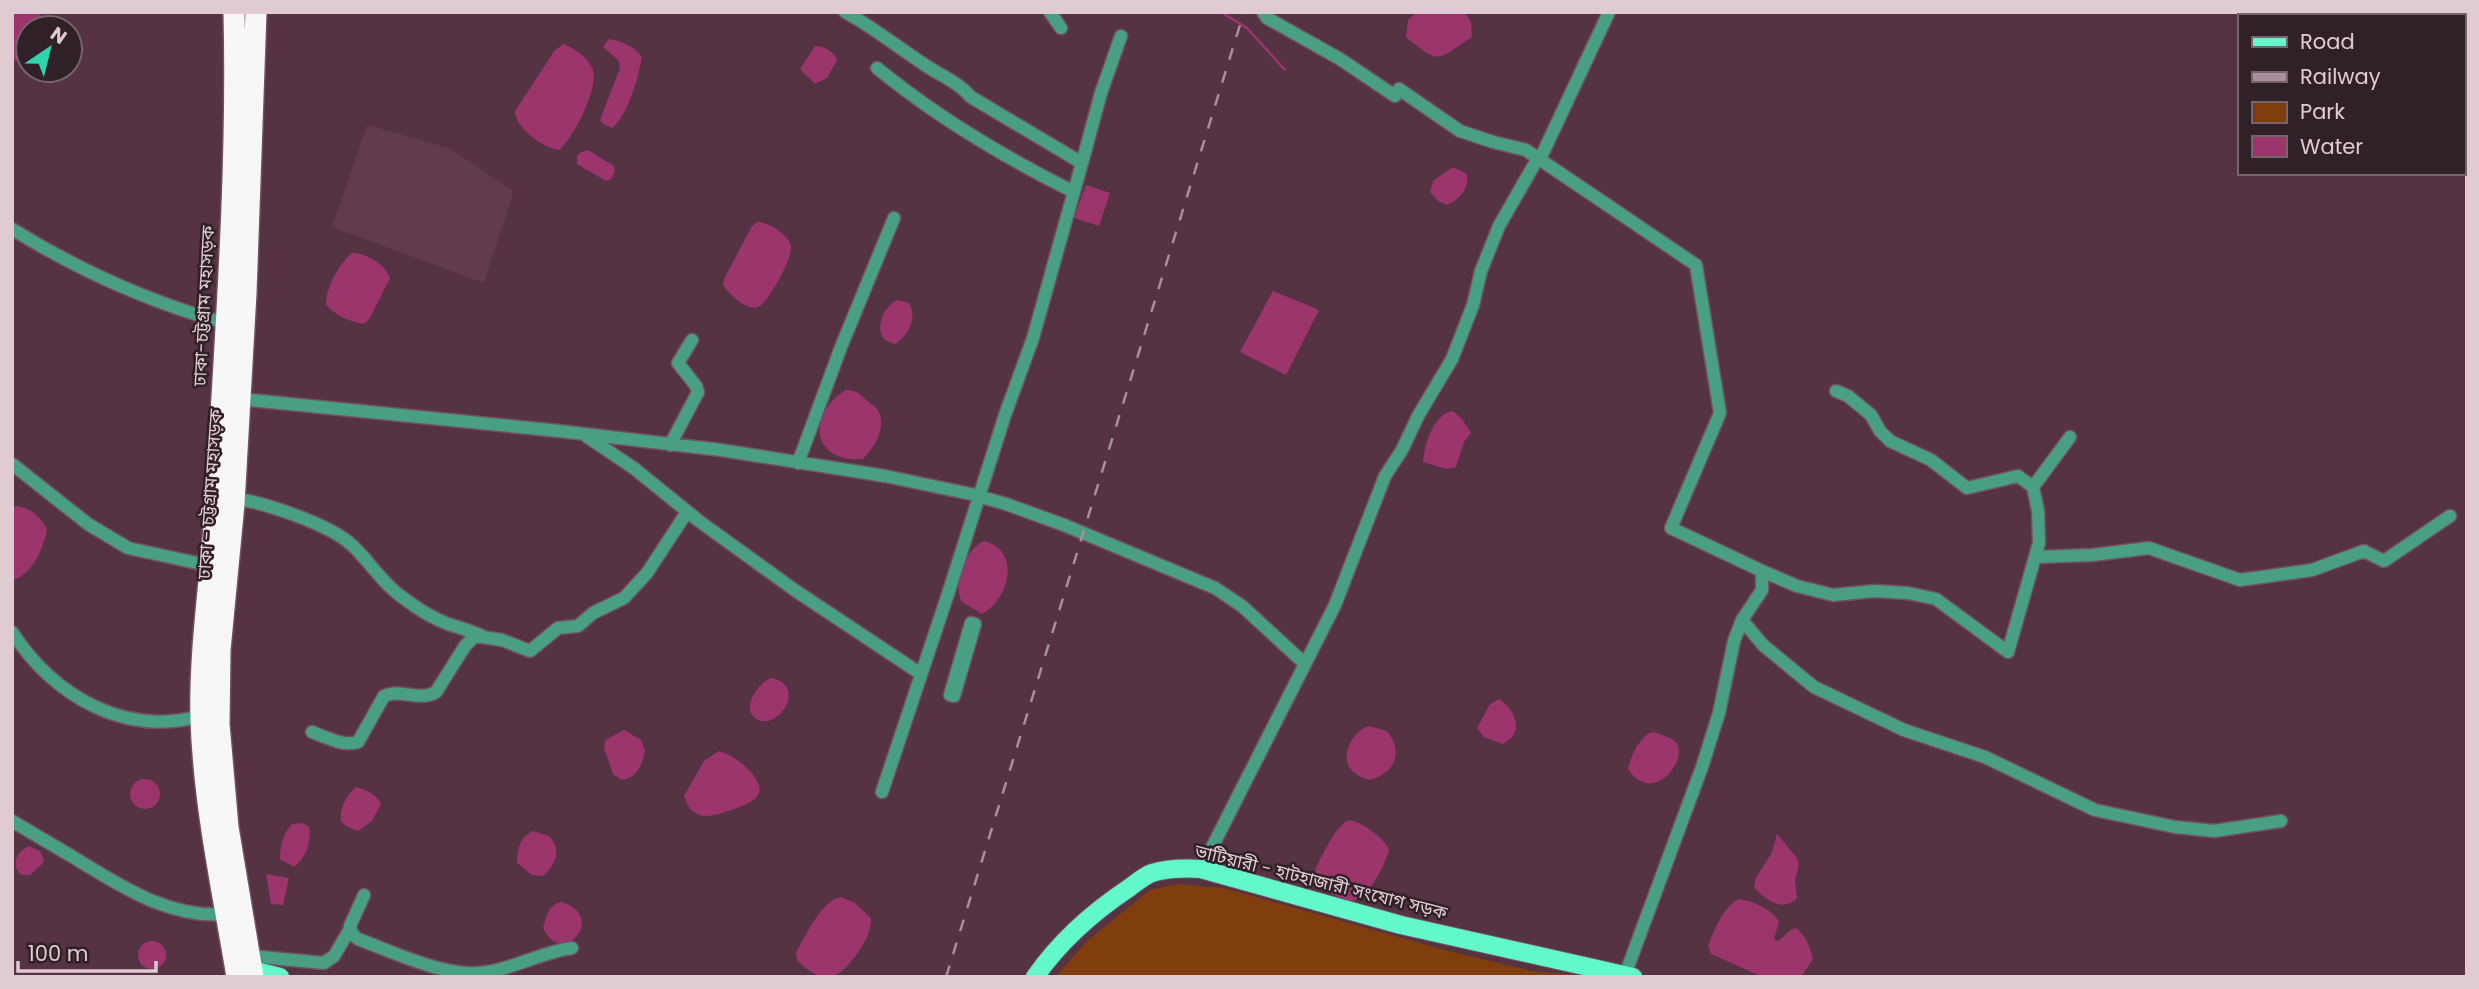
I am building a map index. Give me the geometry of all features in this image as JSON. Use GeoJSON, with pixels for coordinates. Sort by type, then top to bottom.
{"type":"FeatureCollection","features":[{"type":"Feature","properties":{"kind":"highway","name":"ঢাকা-চট্টগ্রাম মহাসড়ক"},"geometry":{"type":"LineString","coordinates":[[234,12],[235,110],[229,285],[211,566],[203,642],[201,716],[210,819],[227,914],[248,970]]}},
{"type":"Feature","properties":{"kind":"highway","name":"ঢাকা - চট্টগ্রাম মহাসড়ক"},"geometry":{"type":"LineString","coordinates":[[248,970],[228,827],[219,724],[220,650],[240,399],[256,12]]}},
{"type":"Feature","properties":{"kind":"main road","name":"ভাটিয়ারী - হাটহাজারী সংযোগ সড়ক"},"geometry":{"type":"LineString","coordinates":[[1035,977],[1049,956],[1077,928],[1119,895],[1151,874],[1177,868],[1201,869],[1401,925],[1629,976]]}},
{"type":"Feature","properties":{"kind":"main road"},"geometry":{"type":"LineString","coordinates":[[248,970],[280,977]]}},
{"type":"Feature","properties":{"kind":"street"},"geometry":{"type":"LineString","coordinates":[[845,12],[876,29],[925,65],[963,87],[971,97],[1082,163]]}},
{"type":"Feature","properties":{"kind":"street"},"geometry":{"type":"LineString","coordinates":[[1050,12],[1061,28]]}},
{"type":"Feature","properties":{"kind":"street"},"geometry":{"type":"LineString","coordinates":[[1263,12],[1267,18],[1340,59],[1395,96],[1399,89],[1460,131],[1526,150],[1696,265],[1720,413],[1671,528],[1797,586],[1833,595],[1874,591],[1908,593],[1936,599],[2008,652],[2039,543],[2038,511],[2033,486],[2018,476],[1967,488],[1931,460],[1890,441],[1880,431],[1871,415],[1848,396],[1836,391]]}},
{"type":"Feature","properties":{"kind":"street"},"geometry":{"type":"LineString","coordinates":[[1201,869],[1350,571],[1385,476],[1452,359],[1499,226],[1542,155],[1609,12]]}},
{"type":"Feature","properties":{"kind":"street"},"geometry":{"type":"LineString","coordinates":[[882,792],[1005,415],[1033,338],[1101,93],[1121,36]]}},
{"type":"Feature","properties":{"kind":"street"},"geometry":{"type":"LineString","coordinates":[[877,68],[915,99],[974,138],[1074,192]]}},
{"type":"Feature","properties":{"kind":"street"},"geometry":{"type":"LineString","coordinates":[[798,463],[841,347],[894,218]]}},
{"type":"Feature","properties":{"kind":"street"},"geometry":{"type":"LineString","coordinates":[[12,229],[41,247],[152,299],[225,323]]}},
{"type":"Feature","properties":{"kind":"street"},"geometry":{"type":"LineString","coordinates":[[670,445],[698,392],[678,363],[692,340]]}},
{"type":"Feature","properties":{"kind":"street"},"geometry":{"type":"LineString","coordinates":[[240,399],[583,433],[721,450],[885,476],[980,496],[1084,533],[1215,588],[1242,606],[1304,663]]}},
{"type":"Feature","properties":{"kind":"street"},"geometry":{"type":"LineString","coordinates":[[583,433],[796,591],[921,674]]}},
{"type":"Feature","properties":{"kind":"street"},"geometry":{"type":"LineString","coordinates":[[2033,486],[2070,437]]}},
{"type":"Feature","properties":{"kind":"street"},"geometry":{"type":"LineString","coordinates":[[12,464],[88,524],[128,548],[211,566]]}},
{"type":"Feature","properties":{"kind":"street"},"geometry":{"type":"LineString","coordinates":[[233,498],[270,508],[333,532],[354,547],[402,597],[446,623],[484,637]]}},
{"type":"Feature","properties":{"kind":"street"},"geometry":{"type":"LineString","coordinates":[[312,732],[343,743],[359,742],[384,696],[398,692],[428,696],[436,692],[469,640],[475,636],[502,640],[530,651],[552,631],[578,626],[593,612],[624,598],[647,573],[687,512]]}},
{"type":"Feature","properties":{"kind":"street"},"geometry":{"type":"LineString","coordinates":[[2036,557],[2092,555],[2149,548],[2240,580],[2312,570],[2364,551],[2384,561],[2450,516]]}},
{"type":"Feature","properties":{"kind":"street"},"geometry":{"type":"LineString","coordinates":[[1629,976],[1710,742],[1734,641],[1742,620],[1762,590],[1762,571]]}},
{"type":"Feature","properties":{"kind":"street"},"geometry":{"type":"LineString","coordinates":[[1742,620],[1763,645],[1814,687],[1903,730],[1985,757],[2095,810],[2175,827],[2214,831],[2281,821]]}},
{"type":"Feature","properties":{"kind":"street"},"geometry":{"type":"LineString","coordinates":[[971,623],[975,624],[954,696],[950,695],[971,623]]}},
{"type":"Feature","properties":{"kind":"street"},"geometry":{"type":"LineString","coordinates":[[12,632],[37,665],[51,678],[73,694],[109,713],[128,720],[189,720],[201,716]]}},
{"type":"Feature","properties":{"kind":"street"},"geometry":{"type":"LineString","coordinates":[[12,821],[159,905],[207,916],[227,914]]}},
{"type":"Feature","properties":{"kind":"street"},"geometry":{"type":"LineString","coordinates":[[248,970],[324,963],[334,956],[350,929],[364,895]]}},
{"type":"Feature","properties":{"kind":"street"},"geometry":{"type":"LineString","coordinates":[[350,929],[358,939],[440,969],[462,973],[488,972],[551,951],[572,948]]}},
{"type":"Feature","properties":{"kind":"shaded area"},"geometry":{"type":"Polygon","coordinates":[[[367,125],[449,148],[514,191],[484,283],[332,227],[367,125]]]}},
{"type":"Feature","properties":{"kind":"green space"},"geometry":{"type":"Polygon","coordinates":[[[1179,884],[1224,888],[1449,951],[1532,971],[1596,977],[1055,977],[1088,940],[1150,890],[1179,884]]]}},
{"type":"Feature","properties":{"kind":"water"},"geometry":{"type":"Polygon","coordinates":[[[12,12],[38,12],[39,14],[14,14],[12,60],[12,12]]]}},
{"type":"Feature","properties":{"kind":"water"},"geometry":{"type":"Polygon","coordinates":[[[1417,12],[1466,14],[1471,22],[1472,37],[1445,55],[1433,56],[1406,37],[1408,20],[1417,12]]]}},
{"type":"Feature","properties":{"kind":"water"},"geometry":{"type":"Polygon","coordinates":[[[609,39],[628,45],[642,57],[627,106],[612,128],[600,120],[620,68],[619,61],[603,47],[609,39]]]}},
{"type":"Feature","properties":{"kind":"water"},"geometry":{"type":"Polygon","coordinates":[[[564,44],[585,58],[593,70],[594,78],[584,113],[559,150],[531,136],[520,124],[515,111],[555,50],[564,44]]]}},
{"type":"Feature","properties":{"kind":"water"},"geometry":{"type":"Polygon","coordinates":[[[815,46],[828,50],[837,60],[827,78],[815,84],[800,69],[815,46]]]}},
{"type":"Feature","properties":{"kind":"water"},"geometry":{"type":"Polygon","coordinates":[[[588,150],[614,166],[611,179],[606,181],[577,164],[577,156],[588,150]]]}},
{"type":"Feature","properties":{"kind":"water"},"geometry":{"type":"Polygon","coordinates":[[[1453,167],[1467,174],[1467,184],[1460,197],[1447,205],[1438,201],[1430,192],[1433,181],[1453,167]]]}},
{"type":"Feature","properties":{"kind":"water"},"geometry":{"type":"Polygon","coordinates":[[[1086,185],[1110,193],[1099,226],[1074,218],[1086,185]]]}},
{"type":"Feature","properties":{"kind":"water"},"geometry":{"type":"Polygon","coordinates":[[[757,222],[766,224],[786,237],[791,252],[774,288],[763,303],[753,308],[738,301],[723,285],[752,226],[757,222]]]}},
{"type":"Feature","properties":{"kind":"water"},"geometry":{"type":"Polygon","coordinates":[[[352,253],[374,260],[384,268],[390,278],[370,318],[364,324],[343,318],[326,305],[334,276],[352,253]]]}},
{"type":"Feature","properties":{"kind":"water"},"geometry":{"type":"Polygon","coordinates":[[[1273,291],[1319,310],[1286,375],[1240,352],[1273,291]]]}},
{"type":"Feature","properties":{"kind":"water"},"geometry":{"type":"Polygon","coordinates":[[[897,300],[909,303],[912,321],[908,331],[895,344],[882,336],[880,329],[883,315],[897,300]]]}},
{"type":"Feature","properties":{"kind":"water"},"geometry":{"type":"Polygon","coordinates":[[[846,390],[859,394],[876,408],[880,415],[879,433],[863,459],[845,458],[832,453],[824,445],[820,435],[820,423],[825,411],[833,400],[846,390]]]}},
{"type":"Feature","properties":{"kind":"water"},"geometry":{"type":"Polygon","coordinates":[[[1453,411],[1471,433],[1464,442],[1456,467],[1446,469],[1423,462],[1425,447],[1435,424],[1440,417],[1453,411]]]}},
{"type":"Feature","properties":{"kind":"water"},"geometry":{"type":"Polygon","coordinates":[[[17,506],[35,514],[47,530],[36,560],[25,573],[12,580],[12,508],[17,506]]]}},
{"type":"Feature","properties":{"kind":"water"},"geometry":{"type":"Polygon","coordinates":[[[984,541],[996,546],[1004,555],[1007,576],[999,599],[982,614],[962,602],[959,586],[966,560],[977,545],[984,541]]]}},
{"type":"Feature","properties":{"kind":"water"},"geometry":{"type":"Polygon","coordinates":[[[772,678],[783,683],[788,691],[788,699],[779,715],[762,721],[751,712],[751,701],[757,689],[772,678]]]}},
{"type":"Feature","properties":{"kind":"water"},"geometry":{"type":"Polygon","coordinates":[[[1499,699],[1510,709],[1516,722],[1514,734],[1503,744],[1484,737],[1477,728],[1490,704],[1499,699]]]}},
{"type":"Feature","properties":{"kind":"water"},"geometry":{"type":"Polygon","coordinates":[[[1369,726],[1387,731],[1396,754],[1386,772],[1370,780],[1359,776],[1347,762],[1350,743],[1358,732],[1369,726]]]}},
{"type":"Feature","properties":{"kind":"water"},"geometry":{"type":"Polygon","coordinates":[[[624,730],[641,740],[645,751],[638,770],[622,780],[613,774],[604,748],[605,741],[624,730]]]}},
{"type":"Feature","properties":{"kind":"water"},"geometry":{"type":"Polygon","coordinates":[[[1654,732],[1674,741],[1679,753],[1677,762],[1665,777],[1657,782],[1647,783],[1638,779],[1628,769],[1638,744],[1649,733],[1654,732]]]}},
{"type":"Feature","properties":{"kind":"water"},"geometry":{"type":"Polygon","coordinates":[[[719,751],[747,768],[755,777],[759,791],[757,797],[745,805],[702,816],[691,810],[684,796],[704,761],[719,751]]]}},
{"type":"Feature","properties":{"kind":"water"},"geometry":{"type":"Polygon","coordinates":[[[145,779],[156,783],[160,794],[156,805],[145,809],[134,805],[130,794],[134,783],[145,779]]]}},
{"type":"Feature","properties":{"kind":"water"},"geometry":{"type":"Polygon","coordinates":[[[356,787],[371,793],[381,804],[372,821],[358,831],[341,822],[344,803],[356,787]]]}},
{"type":"Feature","properties":{"kind":"water"},"geometry":{"type":"Polygon","coordinates":[[[1348,820],[1371,830],[1389,849],[1380,872],[1369,889],[1363,896],[1350,901],[1321,888],[1313,877],[1332,838],[1348,820]]]}},
{"type":"Feature","properties":{"kind":"water"},"geometry":{"type":"Polygon","coordinates":[[[303,823],[309,827],[309,844],[302,859],[294,867],[280,859],[281,845],[292,824],[303,823]]]}},
{"type":"Feature","properties":{"kind":"water"},"geometry":{"type":"Polygon","coordinates":[[[533,831],[549,836],[555,846],[554,862],[543,876],[532,875],[517,863],[520,844],[533,831]]]}},
{"type":"Feature","properties":{"kind":"water"},"geometry":{"type":"Polygon","coordinates":[[[1777,834],[1797,858],[1799,865],[1795,880],[1797,898],[1780,905],[1763,896],[1754,887],[1756,878],[1772,852],[1777,834]]]}},
{"type":"Feature","properties":{"kind":"water"},"geometry":{"type":"Polygon","coordinates":[[[29,846],[40,851],[44,859],[30,875],[21,875],[16,867],[16,859],[21,851],[29,846]]]}},
{"type":"Feature","properties":{"kind":"water"},"geometry":{"type":"Polygon","coordinates":[[[266,874],[289,878],[283,905],[271,904],[266,874]]]}},
{"type":"Feature","properties":{"kind":"water"},"geometry":{"type":"Polygon","coordinates":[[[841,897],[855,903],[871,918],[867,937],[850,963],[836,975],[829,977],[814,974],[797,960],[796,953],[821,912],[841,897]]]}},
{"type":"Feature","properties":{"kind":"water"},"geometry":{"type":"Polygon","coordinates":[[[1739,899],[1762,906],[1776,917],[1779,922],[1774,939],[1776,941],[1796,928],[1802,934],[1813,959],[1801,977],[1763,977],[1711,954],[1708,946],[1716,926],[1729,907],[1739,899]]]}},
{"type":"Feature","properties":{"kind":"water"},"geometry":{"type":"Polygon","coordinates":[[[562,902],[575,909],[581,918],[581,928],[577,936],[569,942],[560,943],[551,939],[543,928],[551,908],[562,902]]]}},
{"type":"Feature","properties":{"kind":"water"},"geometry":{"type":"Polygon","coordinates":[[[152,941],[162,945],[166,955],[162,965],[152,969],[142,965],[138,955],[142,945],[152,941]]]}},
{"type":"Feature","properties":{"kind":"waterway"},"geometry":{"type":"LineString","coordinates":[[1221,12],[1247,28],[1285,70]]}},
{"type":"Feature","properties":{"kind":"railway"},"geometry":{"type":"LineString","coordinates":[[946,977],[1244,12]]}}]}
